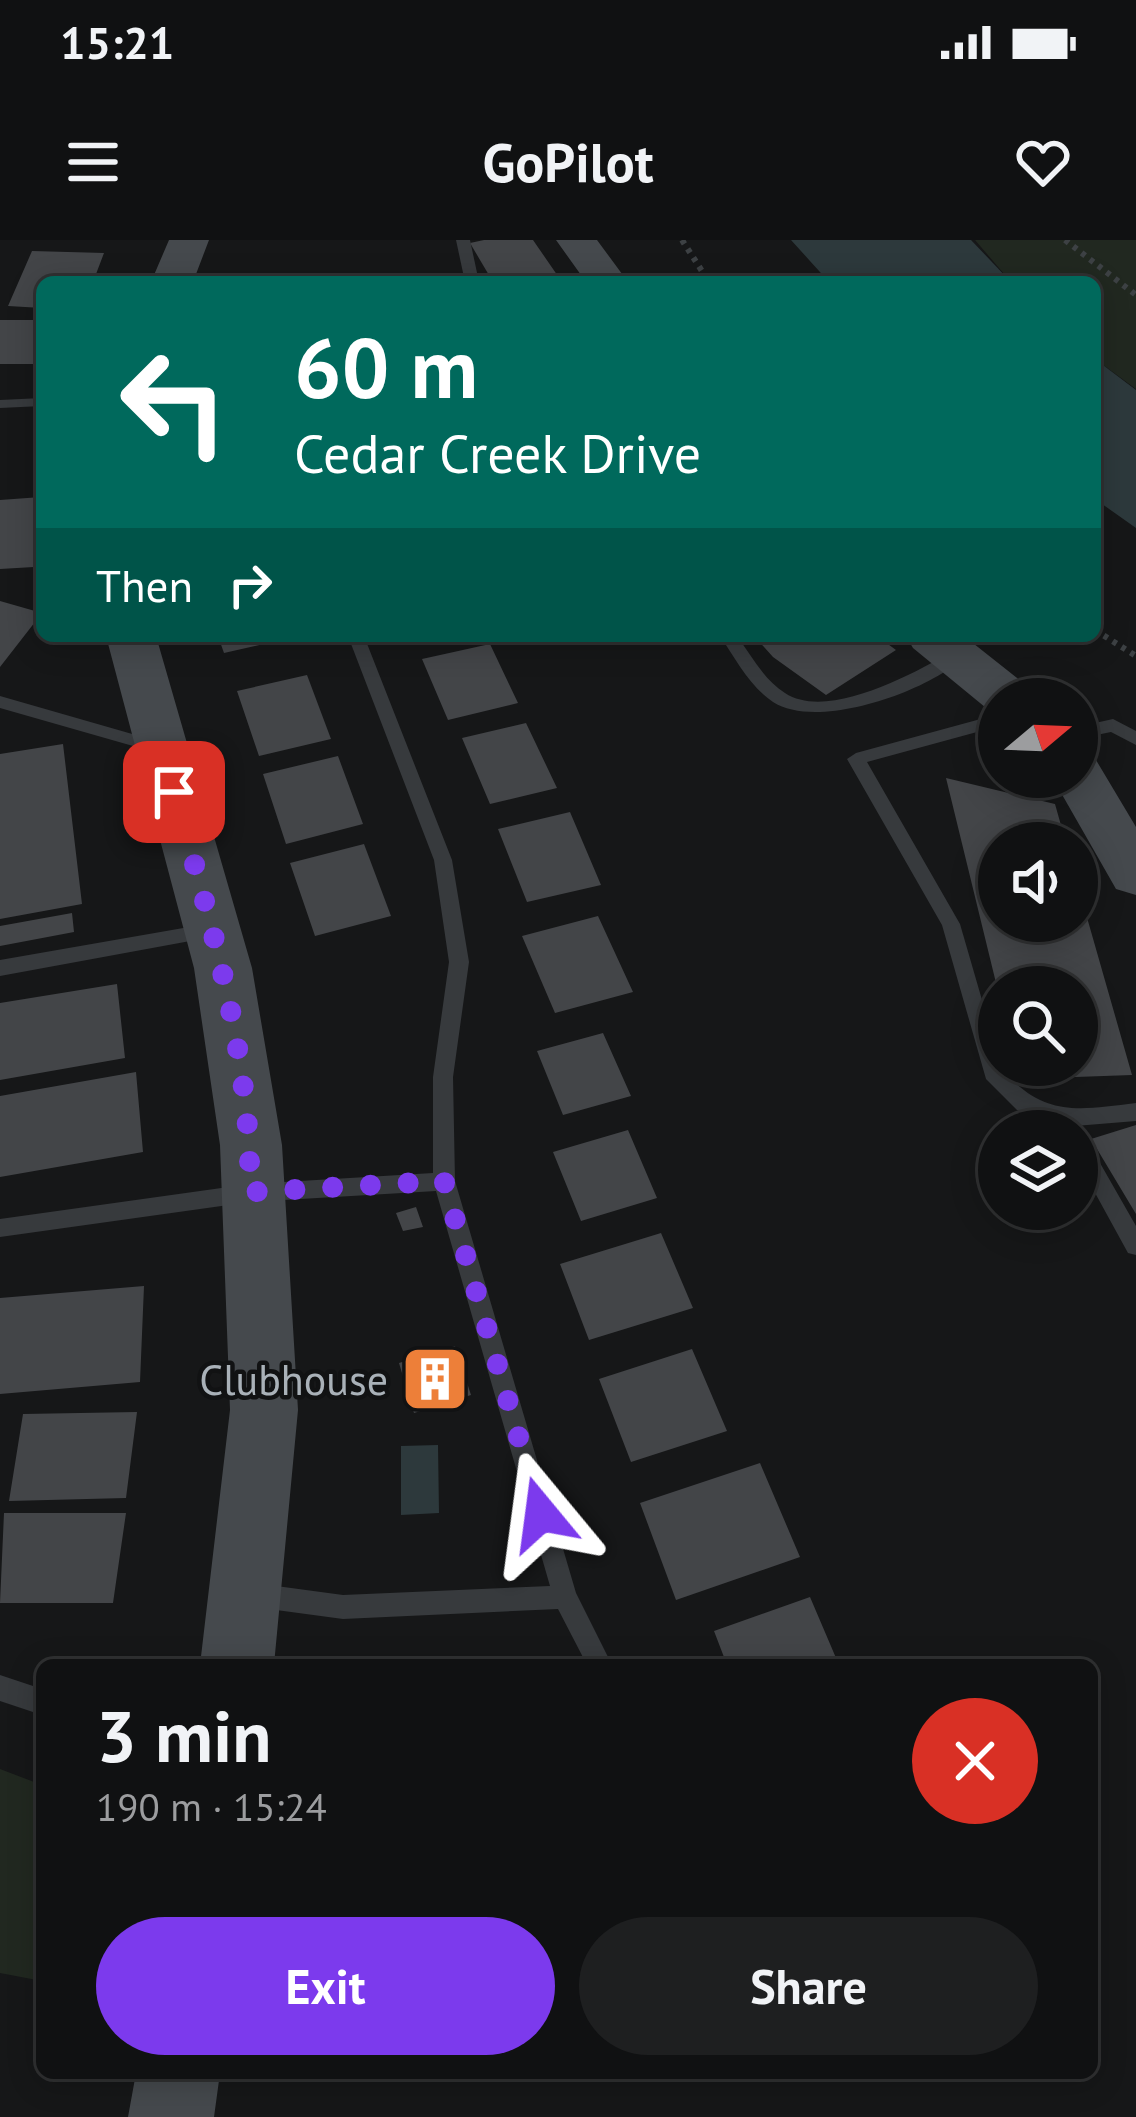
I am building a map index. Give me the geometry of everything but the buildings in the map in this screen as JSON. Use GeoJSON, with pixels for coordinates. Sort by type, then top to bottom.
{"type":"FeatureCollection","features":[{"type":"Feature","properties":{"kind":"street"},"geometry":{"type":"LineString","coordinates":[[174,276],[189,240]]}},
{"type":"Feature","properties":{"kind":"street"},"geometry":{"type":"LineString","coordinates":[[576,240],[603,276]]}},
{"type":"Feature","properties":{"kind":"street"},"geometry":{"type":"LineString","coordinates":[[133,642],[224,968],[250,1145],[264,1410],[238,1659]]}},
{"type":"Feature","properties":{"kind":"street"},"geometry":{"type":"LineString","coordinates":[[944,646],[984,678]]}},
{"type":"Feature","properties":{"kind":"street"},"geometry":{"type":"LineString","coordinates":[[1091,798],[1136,874]]}},
{"type":"Feature","properties":{"kind":"street"},"geometry":{"type":"LineString","coordinates":[[171,2117],[177,2079]]}},
{"type":"Feature","properties":{"kind":"lane"},"geometry":{"type":"LineString","coordinates":[[463,240],[471,276]]}},
{"type":"Feature","properties":{"kind":"lane"},"geometry":{"type":"LineString","coordinates":[[0,404],[36,403]]}},
{"type":"Feature","properties":{"kind":"lane"},"geometry":{"type":"LineString","coordinates":[[358,642],[442,860],[459,962],[443,1077],[444,1181],[565,1597],[597,1659]]}},
{"type":"Feature","properties":{"kind":"lane"},"geometry":{"type":"LineString","coordinates":[[733,642],[765,683],[783,700],[800,706],[824,706],[896,688],[944,646]]}},
{"type":"Feature","properties":{"kind":"lane"},"geometry":{"type":"LineString","coordinates":[[0,702],[162,748]]}},
{"type":"Feature","properties":{"kind":"lane"},"geometry":{"type":"LineString","coordinates":[[1098,728],[1113,724],[1136,739]]}},
{"type":"Feature","properties":{"kind":"lane"},"geometry":{"type":"LineString","coordinates":[[978,726],[856,759],[951,924],[993,1073],[1032,1110]]}},
{"type":"Feature","properties":{"kind":"lane"},"geometry":{"type":"LineString","coordinates":[[0,968],[213,930]]}},
{"type":"Feature","properties":{"kind":"lane"},"geometry":{"type":"LineString","coordinates":[[1098,1119],[1136,1112]]}},
{"type":"Feature","properties":{"kind":"lane"},"geometry":{"type":"LineString","coordinates":[[1098,1178],[1136,1246]]}},
{"type":"Feature","properties":{"kind":"lane"},"geometry":{"type":"LineString","coordinates":[[0,1228],[250,1192],[444,1181]]}},
{"type":"Feature","properties":{"kind":"lane"},"geometry":{"type":"LineString","coordinates":[[244,1593],[343,1607],[565,1597]]}},
{"type":"Feature","properties":{"kind":"lane"},"geometry":{"type":"LineString","coordinates":[[0,1688],[36,1700]]}},
{"type":"Feature","properties":{"kind":"path"},"geometry":{"type":"LineString","coordinates":[[682,240],[705,276]]}},
{"type":"Feature","properties":{"kind":"path"},"geometry":{"type":"LineString","coordinates":[[1065,240],[1136,295]]}},
{"type":"Feature","properties":{"kind":"path"},"geometry":{"type":"LineString","coordinates":[[1101,634],[1136,656]]}},
{"type":"Feature","properties":{"kind":"shaded area"},"geometry":{"type":"Polygon","coordinates":[[[791,240],[971,240],[1005,276],[824,276],[791,240]]]}},
{"type":"Feature","properties":{"kind":"shaded area"},"geometry":{"type":"Polygon","coordinates":[[[975,240],[1136,240],[1136,389],[1101,363],[1101,276],[1006,276],[975,240]]]}},
{"type":"Feature","properties":{"kind":"shaded area"},"geometry":{"type":"Polygon","coordinates":[[[1101,364],[1136,390],[1136,528],[1101,503],[1101,364]]]}},
{"type":"Feature","properties":{"kind":"shaded area"},"geometry":{"type":"Polygon","coordinates":[[[438,1445],[439,1513],[401,1515],[401,1446],[438,1445]]]}},
{"type":"Feature","properties":{"kind":"shaded area"},"geometry":{"type":"Polygon","coordinates":[[[0,1769],[36,1783],[36,1980],[0,1973],[0,1769]]]}},
{"type":"Feature","properties":{"kind":"place","name":"Clubhouse"},"geometry":{"type":"Point","coordinates":[435,1379]}},
{"type":"Feature","properties":{"kind":"route"},"geometry":{"type":"LineString","coordinates":[[174,792],[224,968],[250,1145],[250,1192],[444,1181],[541,1514]]}}]}
